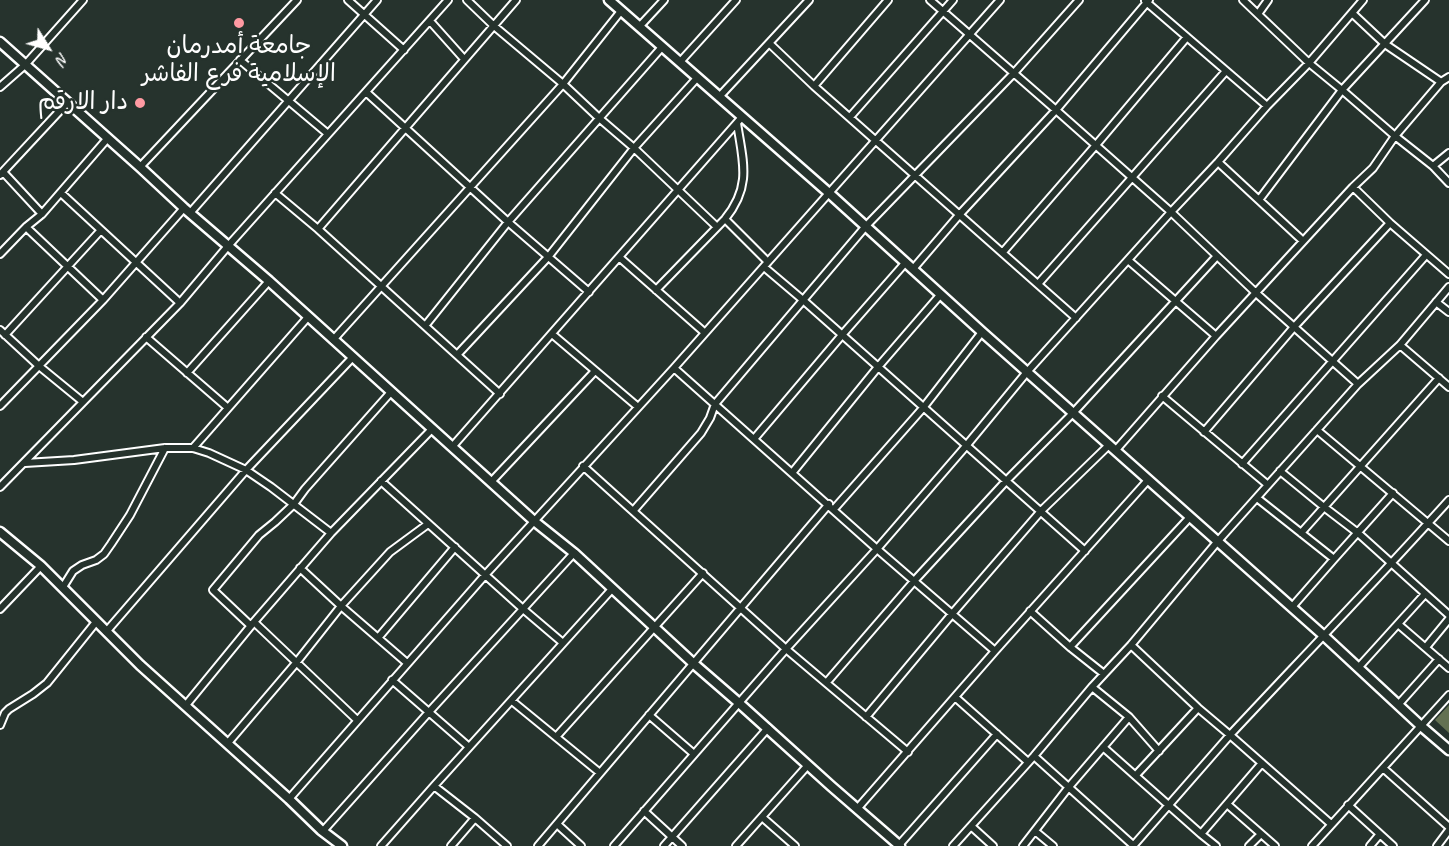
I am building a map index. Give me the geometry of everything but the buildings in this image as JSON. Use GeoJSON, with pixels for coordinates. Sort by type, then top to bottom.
{"type":"FeatureCollection","features":[{"type":"Feature","properties":{"kind":"street"},"geometry":{"type":"LineString","coordinates":[[0,87],[25,65],[83,0]]}},
{"type":"Feature","properties":{"kind":"street"},"geometry":{"type":"LineString","coordinates":[[140,167],[297,0]]}},
{"type":"Feature","properties":{"kind":"street"},"geometry":{"type":"LineString","coordinates":[[348,0],[404,50]]}},
{"type":"Feature","properties":{"kind":"street"},"geometry":{"type":"LineString","coordinates":[[0,406],[103,300],[289,101],[377,0]]}},
{"type":"Feature","properties":{"kind":"street"},"geometry":{"type":"LineString","coordinates":[[0,487],[180,303],[228,246],[448,0]]}},
{"type":"Feature","properties":{"kind":"street"},"geometry":{"type":"LineString","coordinates":[[467,0],[634,148],[717,227]]}},
{"type":"Feature","properties":{"kind":"street"},"geometry":{"type":"LineString","coordinates":[[318,229],[516,0]]}},
{"type":"Feature","properties":{"kind":"street"},"geometry":{"type":"LineString","coordinates":[[609,0],[719,97],[739,120],[829,193],[1449,750]]}},
{"type":"Feature","properties":{"kind":"street"},"geometry":{"type":"LineString","coordinates":[[639,27],[663,0]]}},
{"type":"Feature","properties":{"kind":"street"},"geometry":{"type":"LineString","coordinates":[[680,62],[736,0]]}},
{"type":"Feature","properties":{"kind":"street"},"geometry":{"type":"LineString","coordinates":[[719,97],[809,0]]}},
{"type":"Feature","properties":{"kind":"street"},"geometry":{"type":"LineString","coordinates":[[814,86],[888,0]]}},
{"type":"Feature","properties":{"kind":"street"},"geometry":{"type":"LineString","coordinates":[[930,0],[1171,212],[1256,293],[1358,384]]}},
{"type":"Feature","properties":{"kind":"street"},"geometry":{"type":"LineString","coordinates":[[850,117],[953,0]]}},
{"type":"Feature","properties":{"kind":"street"},"geometry":{"type":"LineString","coordinates":[[288,799],[486,574],[877,141],[1000,0]]}},
{"type":"Feature","properties":{"kind":"street"},"geometry":{"type":"LineString","coordinates":[[634,510],[701,433],[715,404],[866,226],[1014,73],[1079,0]]}},
{"type":"Feature","properties":{"kind":"street"},"geometry":{"type":"LineString","coordinates":[[1243,0],[1309,63],[1433,166],[1449,183]]}},
{"type":"Feature","properties":{"kind":"street"},"geometry":{"type":"LineString","coordinates":[[1258,14],[1268,0]]}},
{"type":"Feature","properties":{"kind":"street"},"geometry":{"type":"LineString","coordinates":[[614,846],[786,649],[877,549],[1027,372],[1267,106],[1309,63],[1363,0]]}},
{"type":"Feature","properties":{"kind":"street"},"geometry":{"type":"LineString","coordinates":[[1259,200],[1342,90],[1425,0]]}},
{"type":"Feature","properties":{"kind":"street"},"geometry":{"type":"LineString","coordinates":[[913,269],[960,214],[1056,110],[1147,1],[1267,106]]}},
{"type":"Feature","properties":{"kind":"street"},"geometry":{"type":"LineString","coordinates":[[333,340],[563,84],[621,11]]}},
{"type":"Feature","properties":{"kind":"street"},"geometry":{"type":"LineString","coordinates":[[1352,13],[1385,44],[1441,82]]}},
{"type":"Feature","properties":{"kind":"street"},"geometry":{"type":"LineString","coordinates":[[430,21],[464,59]]}},
{"type":"Feature","properties":{"kind":"street"},"geometry":{"type":"LineString","coordinates":[[1003,252],[1187,37]]}},
{"type":"Feature","properties":{"kind":"street"},"geometry":{"type":"LineString","coordinates":[[0,42],[899,845],[997,734]]}},
{"type":"Feature","properties":{"kind":"street"},"geometry":{"type":"LineString","coordinates":[[769,44],[1076,318]]}},
{"type":"Feature","properties":{"kind":"street"},"geometry":{"type":"LineString","coordinates":[[425,326],[508,222],[662,47]]}},
{"type":"Feature","properties":{"kind":"street"},"geometry":{"type":"LineString","coordinates":[[240,60],[328,134]]}},
{"type":"Feature","properties":{"kind":"street"},"geometry":{"type":"LineString","coordinates":[[1038,284],[1226,70]]}},
{"type":"Feature","properties":{"kind":"street"},"geometry":{"type":"LineString","coordinates":[[866,717],[1041,511],[1112,448],[1162,396],[1373,168],[1395,136],[1441,82],[1449,77]]}},
{"type":"Feature","properties":{"kind":"street"},"geometry":{"type":"LineString","coordinates":[[457,355],[549,256],[634,148],[697,78]]}},
{"type":"Feature","properties":{"kind":"street"},"geometry":{"type":"LineString","coordinates":[[366,92],[508,222],[589,292]]}},
{"type":"Feature","properties":{"kind":"street"},"geometry":{"type":"LineString","coordinates":[[42,214],[1,173],[67,103]]}},
{"type":"Feature","properties":{"kind":"street"},"geometry":{"type":"LineString","coordinates":[[452,447],[739,120]]}},
{"type":"Feature","properties":{"kind":"street"},"geometry":{"type":"LineString","coordinates":[[656,290],[725,219],[739,199],[744,164],[739,120]]}},
{"type":"Feature","properties":{"kind":"street"},"geometry":{"type":"LineString","coordinates":[[0,254],[42,214],[107,139]]}},
{"type":"Feature","properties":{"kind":"street"},"geometry":{"type":"LineString","coordinates":[[1433,166],[1449,153]]}},
{"type":"Feature","properties":{"kind":"street"},"geometry":{"type":"LineString","coordinates":[[1218,162],[1303,241]]}},
{"type":"Feature","properties":{"kind":"street"},"geometry":{"type":"LineString","coordinates":[[1353,188],[1449,274]]}},
{"type":"Feature","properties":{"kind":"street"},"geometry":{"type":"LineString","coordinates":[[61,193],[180,303]]}},
{"type":"Feature","properties":{"kind":"street"},"geometry":{"type":"LineString","coordinates":[[275,194],[318,229],[500,394]]}},
{"type":"Feature","properties":{"kind":"street"},"geometry":{"type":"LineString","coordinates":[[725,219],[766,265],[803,300],[1085,551]]}},
{"type":"Feature","properties":{"kind":"street"},"geometry":{"type":"LineString","coordinates":[[1204,432],[1294,327],[1390,223]]}},
{"type":"Feature","properties":{"kind":"street"},"geometry":{"type":"LineString","coordinates":[[26,227],[103,300]]}},
{"type":"Feature","properties":{"kind":"street"},"geometry":{"type":"LineString","coordinates":[[83,402],[2,333],[67,268],[101,230]]}},
{"type":"Feature","properties":{"kind":"street"},"geometry":{"type":"LineString","coordinates":[[1242,464],[1426,255]]}},
{"type":"Feature","properties":{"kind":"street"},"geometry":{"type":"LineString","coordinates":[[827,682],[915,580],[1217,256]]}},
{"type":"Feature","properties":{"kind":"street"},"geometry":{"type":"LineString","coordinates":[[619,257],[704,333]]}},
{"type":"Feature","properties":{"kind":"street"},"geometry":{"type":"LineString","coordinates":[[1128,260],[1216,336]]}},
{"type":"Feature","properties":{"kind":"street"},"geometry":{"type":"LineString","coordinates":[[754,439],[906,262]]}},
{"type":"Feature","properties":{"kind":"street"},"geometry":{"type":"LineString","coordinates":[[187,373],[269,281]]}},
{"type":"Feature","properties":{"kind":"street"},"geometry":{"type":"LineString","coordinates":[[953,846],[1029,762],[1280,471],[1358,384],[1400,345],[1449,287]]}},
{"type":"Feature","properties":{"kind":"street"},"geometry":{"type":"LineString","coordinates":[[792,473],[940,294]]}},
{"type":"Feature","properties":{"kind":"street"},"geometry":{"type":"LineString","coordinates":[[1436,302],[1449,312]]}},
{"type":"Feature","properties":{"kind":"street"},"geometry":{"type":"LineString","coordinates":[[193,448],[308,317]]}},
{"type":"Feature","properties":{"kind":"street"},"geometry":{"type":"LineString","coordinates":[[538,846],[740,607],[923,408],[982,332]]}},
{"type":"Feature","properties":{"kind":"street"},"geometry":{"type":"LineString","coordinates":[[552,334],[638,407]]}},
{"type":"Feature","properties":{"kind":"street"},"geometry":{"type":"LineString","coordinates":[[146,338],[228,408]]}},
{"type":"Feature","properties":{"kind":"street"},"geometry":{"type":"LineString","coordinates":[[1400,345],[1449,387]]}},
{"type":"Feature","properties":{"kind":"street"},"geometry":{"type":"LineString","coordinates":[[106,632],[246,470],[352,358]]}},
{"type":"Feature","properties":{"kind":"street"},"geometry":{"type":"LineString","coordinates":[[674,368],[994,651]]}},
{"type":"Feature","properties":{"kind":"street"},"geometry":{"type":"LineString","coordinates":[[491,482],[595,371]]}},
{"type":"Feature","properties":{"kind":"street"},"geometry":{"type":"LineString","coordinates":[[1301,533],[1439,378]]}},
{"type":"Feature","properties":{"kind":"street"},"geometry":{"type":"LineString","coordinates":[[357,720],[213,590],[259,534],[294,504],[391,392]]}},
{"type":"Feature","properties":{"kind":"street"},"geometry":{"type":"LineString","coordinates":[[1162,396],[1268,485]]}},
{"type":"Feature","properties":{"kind":"street"},"geometry":{"type":"LineString","coordinates":[[186,705],[300,568],[432,429]]}},
{"type":"Feature","properties":{"kind":"street"},"geometry":{"type":"LineString","coordinates":[[1317,430],[1449,541]]}},
{"type":"Feature","properties":{"kind":"street"},"geometry":{"type":"LineString","coordinates":[[24,463],[74,460],[165,448],[193,448],[246,470],[332,533]]}},
{"type":"Feature","properties":{"kind":"street"},"geometry":{"type":"LineString","coordinates":[[63,587],[73,571],[104,554],[130,515],[165,448]]}},
{"type":"Feature","properties":{"kind":"street"},"geometry":{"type":"LineString","coordinates":[[583,466],[786,649],[908,752]]}},
{"type":"Feature","properties":{"kind":"street"},"geometry":{"type":"LineString","coordinates":[[1280,471],[1358,533],[1449,615]]}},
{"type":"Feature","properties":{"kind":"street"},"geometry":{"type":"LineString","coordinates":[[857,809],[994,651],[1148,480]]}},
{"type":"Feature","properties":{"kind":"street"},"geometry":{"type":"LineString","coordinates":[[381,481],[563,643]]}},
{"type":"Feature","properties":{"kind":"street"},"geometry":{"type":"LineString","coordinates":[[1292,607],[1393,493]]}},
{"type":"Feature","properties":{"kind":"street"},"geometry":{"type":"LineString","coordinates":[[1257,498],[1334,559]]}},
{"type":"Feature","properties":{"kind":"street"},"geometry":{"type":"LineString","coordinates":[[1034,756],[1134,846],[1230,735],[1392,564],[1449,500]]}},
{"type":"Feature","properties":{"kind":"street"},"geometry":{"type":"LineString","coordinates":[[1070,647],[1190,517]]}},
{"type":"Feature","properties":{"kind":"street"},"geometry":{"type":"LineString","coordinates":[[227,744],[296,663],[340,606],[390,552],[428,524]]}},
{"type":"Feature","properties":{"kind":"street"},"geometry":{"type":"LineString","coordinates":[[0,532],[41,566],[140,665],[342,846]]}},
{"type":"Feature","properties":{"kind":"street"},"geometry":{"type":"LineString","coordinates":[[378,638],[455,548]]}},
{"type":"Feature","properties":{"kind":"street"},"geometry":{"type":"LineString","coordinates":[[323,831],[574,553]]}},
{"type":"Feature","properties":{"kind":"street"},"geometry":{"type":"LineString","coordinates":[[0,609],[41,566]]}},
{"type":"Feature","properties":{"kind":"street"},"geometry":{"type":"LineString","coordinates":[[300,568],[340,606],[407,663]]}},
{"type":"Feature","properties":{"kind":"street"},"geometry":{"type":"LineString","coordinates":[[556,737],[703,573]]}},
{"type":"Feature","properties":{"kind":"street"},"geometry":{"type":"LineString","coordinates":[[381,846],[612,589]]}},
{"type":"Feature","properties":{"kind":"street"},"geometry":{"type":"LineString","coordinates":[[1358,668],[1425,594]]}},
{"type":"Feature","properties":{"kind":"street"},"geometry":{"type":"LineString","coordinates":[[1030,611],[1104,674]]}},
{"type":"Feature","properties":{"kind":"street"},"geometry":{"type":"LineString","coordinates":[[1426,647],[1449,620]]}},
{"type":"Feature","properties":{"kind":"street"},"geometry":{"type":"LineString","coordinates":[[0,725],[9,709],[47,683],[96,622]]}},
{"type":"Feature","properties":{"kind":"street"},"geometry":{"type":"LineString","coordinates":[[1398,624],[1449,668]]}},
{"type":"Feature","properties":{"kind":"street"},"geometry":{"type":"LineString","coordinates":[[1131,645],[1198,708],[1331,824]]}},
{"type":"Feature","properties":{"kind":"street"},"geometry":{"type":"LineString","coordinates":[[1398,705],[1439,659]]}},
{"type":"Feature","properties":{"kind":"street"},"geometry":{"type":"LineString","coordinates":[[392,680],[469,747]]}},
{"type":"Feature","properties":{"kind":"street"},"geometry":{"type":"LineString","coordinates":[[1092,687],[1129,717],[1159,751]]}},
{"type":"Feature","properties":{"kind":"street"},"geometry":{"type":"LineString","coordinates":[[1312,846],[1449,695]]}},
{"type":"Feature","properties":{"kind":"street"},"geometry":{"type":"LineString","coordinates":[[955,697],[1029,762]]}},
{"type":"Feature","properties":{"kind":"street"},"geometry":{"type":"LineString","coordinates":[[512,700],[600,773]]}},
{"type":"Feature","properties":{"kind":"street"},"geometry":{"type":"LineString","coordinates":[[1136,775],[1198,708]]}},
{"type":"Feature","properties":{"kind":"street"},"geometry":{"type":"LineString","coordinates":[[649,716],[694,754]]}},
{"type":"Feature","properties":{"kind":"street"},"geometry":{"type":"LineString","coordinates":[[1023,846],[1068,788],[1129,717]]}},
{"type":"Feature","properties":{"kind":"street"},"geometry":{"type":"LineString","coordinates":[[664,846],[768,728]]}},
{"type":"Feature","properties":{"kind":"street"},"geometry":{"type":"LineString","coordinates":[[1103,747],[1216,846]]}},
{"type":"Feature","properties":{"kind":"street"},"geometry":{"type":"LineString","coordinates":[[1201,834],[1262,763]]}},
{"type":"Feature","properties":{"kind":"street"},"geometry":{"type":"LineString","coordinates":[[736,846],[808,765]]}},
{"type":"Feature","properties":{"kind":"street"},"geometry":{"type":"LineString","coordinates":[[1383,768],[1449,829],[1437,846]]}},
{"type":"Feature","properties":{"kind":"street"},"geometry":{"type":"LineString","coordinates":[[434,786],[507,846]]}},
{"type":"Feature","properties":{"kind":"street"},"geometry":{"type":"LineString","coordinates":[[1227,804],[1275,846]]}},
{"type":"Feature","properties":{"kind":"street"},"geometry":{"type":"LineString","coordinates":[[1348,805],[1393,846]]}},
{"type":"Feature","properties":{"kind":"street"},"geometry":{"type":"LineString","coordinates":[[644,811],[682,846]]}},
{"type":"Feature","properties":{"kind":"street"},"geometry":{"type":"LineString","coordinates":[[762,817],[795,846]]}},
{"type":"Feature","properties":{"kind":"street"},"geometry":{"type":"LineString","coordinates":[[451,846],[475,818]]}},
{"type":"Feature","properties":{"kind":"street"},"geometry":{"type":"LineString","coordinates":[[557,824],[581,846]]}},
{"type":"Feature","properties":{"kind":"street"},"geometry":{"type":"LineString","coordinates":[[971,826],[993,846]]}},
{"type":"Feature","properties":{"kind":"street"},"geometry":{"type":"LineString","coordinates":[[1035,831],[1053,846]]}},
{"type":"Feature","properties":{"kind":"street"},"geometry":{"type":"LineString","coordinates":[[1249,846],[1261,834]]}},
{"type":"Feature","properties":{"kind":"street"},"geometry":{"type":"LineString","coordinates":[[1370,846],[1380,834]]}},
{"type":"Feature","properties":{"kind":"green space"},"geometry":{"type":"Polygon","coordinates":[[[1449,705],[1449,733],[1435,720],[1449,705]]]}},
{"type":"Feature","properties":{"kind":"place","name":"جامعة أمدرمان الإسلامية فرع الفاشر"},"geometry":{"type":"Point","coordinates":[239,23]}},
{"type":"Feature","properties":{"kind":"place","name":"دار الارقم"},"geometry":{"type":"Point","coordinates":[140,103]}}]}
